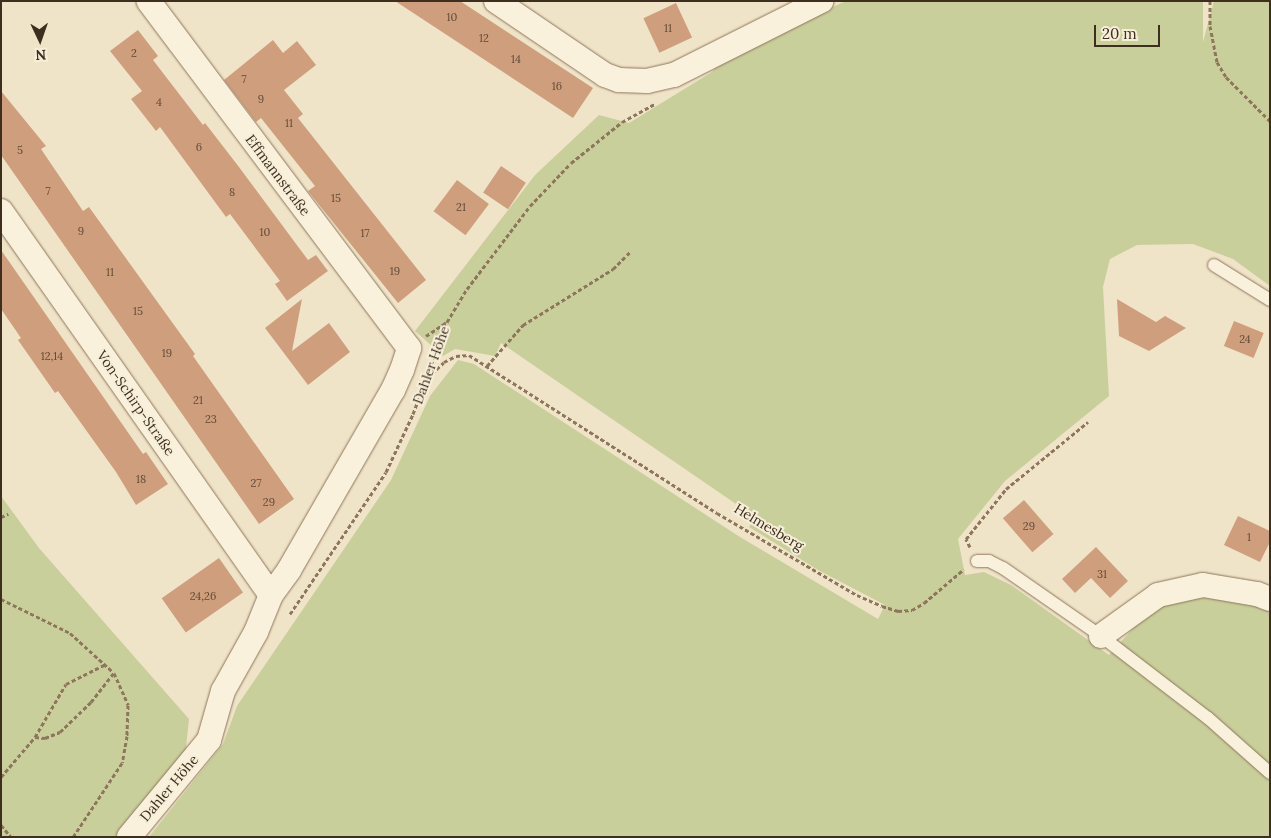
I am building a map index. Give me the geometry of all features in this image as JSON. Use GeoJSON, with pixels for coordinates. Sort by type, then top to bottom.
{"type":"FeatureCollection","features":[{"type":"Feature","properties":{"kind":"street","name":"Effmannstraße"},"geometry":{"type":"LineString","coordinates":[[148,1],[409,348]]}},
{"type":"Feature","properties":{"kind":"street"},"geometry":{"type":"LineString","coordinates":[[496,1],[605,75],[619,80],[647,81],[674,75],[821,1]]}},
{"type":"Feature","properties":{"kind":"street","name":"Von-Schirp-Straße"},"geometry":{"type":"LineString","coordinates":[[1,211],[270,595]]}},
{"type":"Feature","properties":{"kind":"street","name":"Dahler Höhe"},"geometry":{"type":"LineString","coordinates":[[129,837],[209,740],[223,691],[256,632],[270,595],[289,570],[393,390],[409,348]]}},
{"type":"Feature","properties":{"kind":"street"},"geometry":{"type":"LineString","coordinates":[[1101,636],[1158,595],[1203,585],[1257,594],[1270,599]]}},
{"type":"Feature","properties":{"kind":"lane"},"geometry":{"type":"LineString","coordinates":[[1214,265],[1270,300]]}},
{"type":"Feature","properties":{"kind":"lane"},"geometry":{"type":"LineString","coordinates":[[977,561],[989,561],[1003,568],[1101,636],[1208,718],[1270,773]]}},
{"type":"Feature","properties":{"kind":"path"},"geometry":{"type":"LineString","coordinates":[[1210,1],[1210,26],[1217,62],[1226,77],[1270,121]]}},
{"type":"Feature","properties":{"kind":"path","name":"Dahler Höhe"},"geometry":{"type":"LineString","coordinates":[[284,622],[386,472],[414,414],[447,322],[467,289],[530,206],[572,163],[622,122],[662,100]]}},
{"type":"Feature","properties":{"kind":"path"},"geometry":{"type":"LineString","coordinates":[[487,366],[522,325],[613,269],[631,251]]}},
{"type":"Feature","properties":{"kind":"path","name":"Helmesberg"},"geometry":{"type":"LineString","coordinates":[[426,379],[444,362],[456,356],[469,355],[717,513],[857,595],[882,606],[898,611],[912,610],[924,603],[968,566],[977,561]]}},
{"type":"Feature","properties":{"kind":"path"},"geometry":{"type":"LineString","coordinates":[[977,561],[966,539],[1006,489],[1088,422]]}},
{"type":"Feature","properties":{"kind":"path"},"geometry":{"type":"LineString","coordinates":[[1,517],[8,514]]}},
{"type":"Feature","properties":{"kind":"path"},"geometry":{"type":"LineString","coordinates":[[1,599],[70,633],[114,673],[128,705],[127,736],[122,763],[73,837]]}},
{"type":"Feature","properties":{"kind":"path"},"geometry":{"type":"LineString","coordinates":[[1,777],[34,737],[66,684],[106,664]]}},
{"type":"Feature","properties":{"kind":"path"},"geometry":{"type":"LineString","coordinates":[[34,737],[45,738],[60,732],[91,702],[114,673]]}},
{"type":"Feature","properties":{"kind":"path"},"geometry":{"type":"LineString","coordinates":[[1,825],[11,837]]}},
{"type":"Feature","properties":{"kind":"green space"},"geometry":{"type":"Polygon","coordinates":[[[846,1],[1203,1],[1203,42],[1214,1],[1270,1],[1270,286],[1233,259],[1193,244],[1137,245],[1110,259],[1103,287],[1109,396],[1005,481],[958,539],[965,575],[984,572],[1011,585],[1109,655],[1136,625],[1162,605],[1194,596],[1250,604],[1270,610],[1270,837],[149,837],[223,744],[237,706],[391,480],[430,396],[458,360],[474,364],[740,537],[878,619],[885,605],[818,570],[749,527],[755,517],[501,343],[495,356],[455,349],[443,356],[415,331],[535,175],[599,115],[629,123],[712,72],[726,55],[846,1]]]}},
{"type":"Feature","properties":{"kind":"green space"},"geometry":{"type":"Polygon","coordinates":[[[1,496],[39,548],[189,719],[185,757],[120,837],[1,837],[1,496]]]}},
{"type":"Feature","properties":{"kind":"building"},"geometry":{"type":"Polygon","coordinates":[[[395,1],[460,1],[593,88],[573,118],[395,1]]]}},
{"type":"Feature","properties":{"kind":"building"},"geometry":{"type":"Polygon","coordinates":[[[676,3],[692,37],[659,53],[643,18],[676,3]]]}},
{"type":"Feature","properties":{"kind":"building"},"geometry":{"type":"Polygon","coordinates":[[[138,30],[158,56],[153,60],[203,125],[205,123],[308,260],[316,255],[328,271],[287,301],[275,284],[280,281],[230,214],[226,217],[160,127],[156,131],[131,99],[142,91],[110,51],[138,30]]]}},
{"type":"Feature","properties":{"kind":"building"},"geometry":{"type":"Polygon","coordinates":[[[273,40],[283,53],[297,41],[316,65],[284,90],[303,114],[298,118],[426,280],[398,303],[308,191],[315,186],[261,118],[256,122],[224,80],[273,40]]]}},
{"type":"Feature","properties":{"kind":"building"},"geometry":{"type":"Polygon","coordinates":[[[1,91],[46,146],[41,149],[83,211],[89,207],[195,354],[193,356],[294,499],[259,524],[1,155],[1,91]]]}},
{"type":"Feature","properties":{"kind":"building"},"geometry":{"type":"Polygon","coordinates":[[[501,166],[526,183],[508,209],[483,193],[501,166]]]}},
{"type":"Feature","properties":{"kind":"building"},"geometry":{"type":"Polygon","coordinates":[[[457,180],[489,204],[465,235],[434,211],[457,180]]]}},
{"type":"Feature","properties":{"kind":"building"},"geometry":{"type":"Polygon","coordinates":[[[1,250],[143,454],[146,452],[168,484],[136,505],[116,472],[58,391],[55,393],[18,340],[21,338],[1,309],[1,250]]]}},
{"type":"Feature","properties":{"kind":"building"},"geometry":{"type":"Polygon","coordinates":[[[302,299],[292,351],[329,323],[350,352],[308,385],[265,328],[302,299]]]}},
{"type":"Feature","properties":{"kind":"building"},"geometry":{"type":"Polygon","coordinates":[[[1117,299],[1156,322],[1165,316],[1186,328],[1149,351],[1119,336],[1117,299]]]}},
{"type":"Feature","properties":{"kind":"building"},"geometry":{"type":"Polygon","coordinates":[[[1234,321],[1264,333],[1254,358],[1224,346],[1234,321]]]}},
{"type":"Feature","properties":{"kind":"building"},"geometry":{"type":"Polygon","coordinates":[[[1024,500],[1054,534],[1032,552],[1003,518],[1024,500]]]}},
{"type":"Feature","properties":{"kind":"building"},"geometry":{"type":"Polygon","coordinates":[[[1238,516],[1270,531],[1270,542],[1260,562],[1224,545],[1238,516]]]}},
{"type":"Feature","properties":{"kind":"building"},"geometry":{"type":"Polygon","coordinates":[[[1096,547],[1128,581],[1110,598],[1091,578],[1075,593],[1062,579],[1096,547]]]}},
{"type":"Feature","properties":{"kind":"building"},"geometry":{"type":"Polygon","coordinates":[[[219,558],[243,592],[186,633],[162,598],[219,558]]]}}]}
